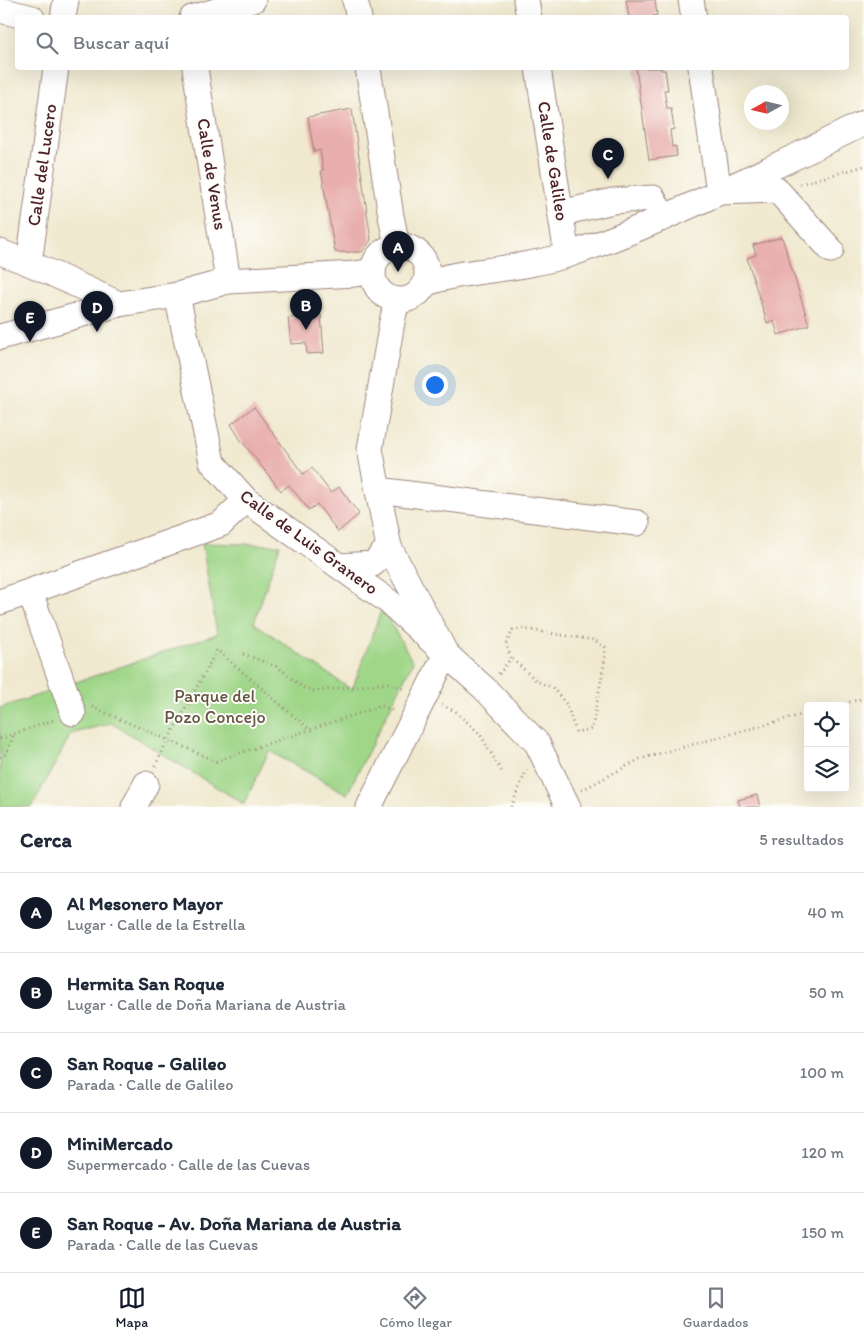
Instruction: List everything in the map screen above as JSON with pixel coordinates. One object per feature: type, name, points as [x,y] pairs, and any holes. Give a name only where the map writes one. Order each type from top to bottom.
[{"type":"street","points":[[64,15],[66,0]]},
{"type":"street","points":[[202,15],[253,0]]},
{"type":"street","points":[[355,0],[358,15]]},
{"type":"street","points":[[526,0],[528,15]]},
{"type":"street","points":[[692,0],[694,15]]},
{"type":"street","points":[[0,10],[20,15]]},
{"type":"street","name":"Calle del Lucero","points":[[29,263],[56,70]]},
{"type":"street","name":"Calle de Venus","points":[[195,70],[228,281]]},
{"type":"street","points":[[368,70],[397,246]]},
{"type":"street","name":"Calle de Galileo","points":[[538,70],[567,255]]},
{"type":"street","points":[[701,70],[720,192]]},
{"type":"street","points":[[425,284],[453,276],[512,267],[567,255],[620,237],[864,124]]},
{"type":"street","points":[[720,192],[777,190],[831,250]]},
{"type":"street","points":[[561,212],[613,201],[653,198],[664,218]]},
{"type":"street","points":[[404,246],[411,248],[422,257],[427,275],[425,284],[414,297],[397,300],[382,294],[374,280],[373,272],[377,257],[383,251],[389,247],[404,246]]},
{"type":"street","points":[[0,252],[29,263],[119,304]]},
{"type":"street","points":[[422,257],[452,266],[512,267]]},
{"type":"street","points":[[0,337],[119,304],[177,295],[228,281],[373,272]]},
{"type":"street","name":"Calle de Luis Granero","points":[[177,295],[212,462],[246,500],[388,601],[485,689],[538,743],[566,803]]},
{"type":"street","points":[[369,807],[446,654],[389,547],[370,449],[397,300]]},
{"type":"street","points":[[378,490],[637,523]]},
{"type":"street","points":[[0,602],[220,524],[246,500]]},
{"type":"street","points":[[339,566],[373,564],[389,547]]},
{"type":"street","points":[[30,592],[73,713]]},
{"type":"street","points":[[134,807],[146,784]]},
{"type":"path","points":[[777,190],[864,166]]},
{"type":"path","points":[[523,629],[594,640],[605,648],[592,729],[576,732],[566,705],[553,688],[537,681],[511,658],[506,644],[513,630],[523,629]]},
{"type":"path","points":[[146,784],[217,650],[310,730]]},
{"type":"path","points":[[243,654],[278,667],[302,687],[314,691],[388,683],[419,707]]},
{"type":"path","points":[[485,689],[511,658]]},
{"type":"path","points":[[849,702],[864,698]]},
{"type":"path","points":[[0,739],[92,707],[216,761],[382,706],[419,707],[456,712],[480,734],[502,772]]},
{"type":"path","points":[[566,803],[640,759],[804,714]]},
{"type":"path","points":[[0,757],[6,754],[14,734]]},
{"type":"path","points":[[510,807],[538,743]]},
{"type":"green space","name":"Parque del Pozo Concejo","points":[[202,543],[280,545],[254,623],[352,690],[382,608],[413,662],[347,794],[269,751],[244,804],[111,723],[71,734],[32,807],[0,807],[0,708],[217,634]]},
{"type":"building","points":[[626,0],[655,0],[657,15],[628,15]]},
{"type":"building","points":[[636,70],[665,70],[668,90],[664,90],[667,108],[671,108],[674,129],[670,130],[672,147],[676,146],[677,156],[649,160]]},
{"type":"building","points":[[352,109],[371,240],[362,252],[335,252],[321,170],[323,170],[320,150],[314,152],[308,117]]},
{"type":"building","points":[[782,237],[809,325],[778,335],[774,321],[767,323],[747,258],[756,255],[753,245]]},
{"type":"building","points":[[321,315],[324,353],[307,354],[306,343],[291,344],[288,318]]},
{"type":"building","points":[[254,407],[303,474],[312,468],[331,493],[339,487],[359,514],[338,532],[317,504],[309,510],[289,485],[281,491],[240,439],[231,424]]},
{"type":"building","points":[[757,795],[760,807],[740,807],[738,800]]},
{"type":"place","name":"San Roque - Galileo","points":[[608,179]]},
{"type":"place","name":"Al Mesonero Mayor","points":[[398,272]]},
{"type":"place","name":"Hermita San Roque","points":[[306,330]]},
{"type":"place","name":"MiniMercado","points":[[97,332]]},
{"type":"place","name":"San Roque - Av. Doña Mariana de Austria","points":[[30,342]]}]
